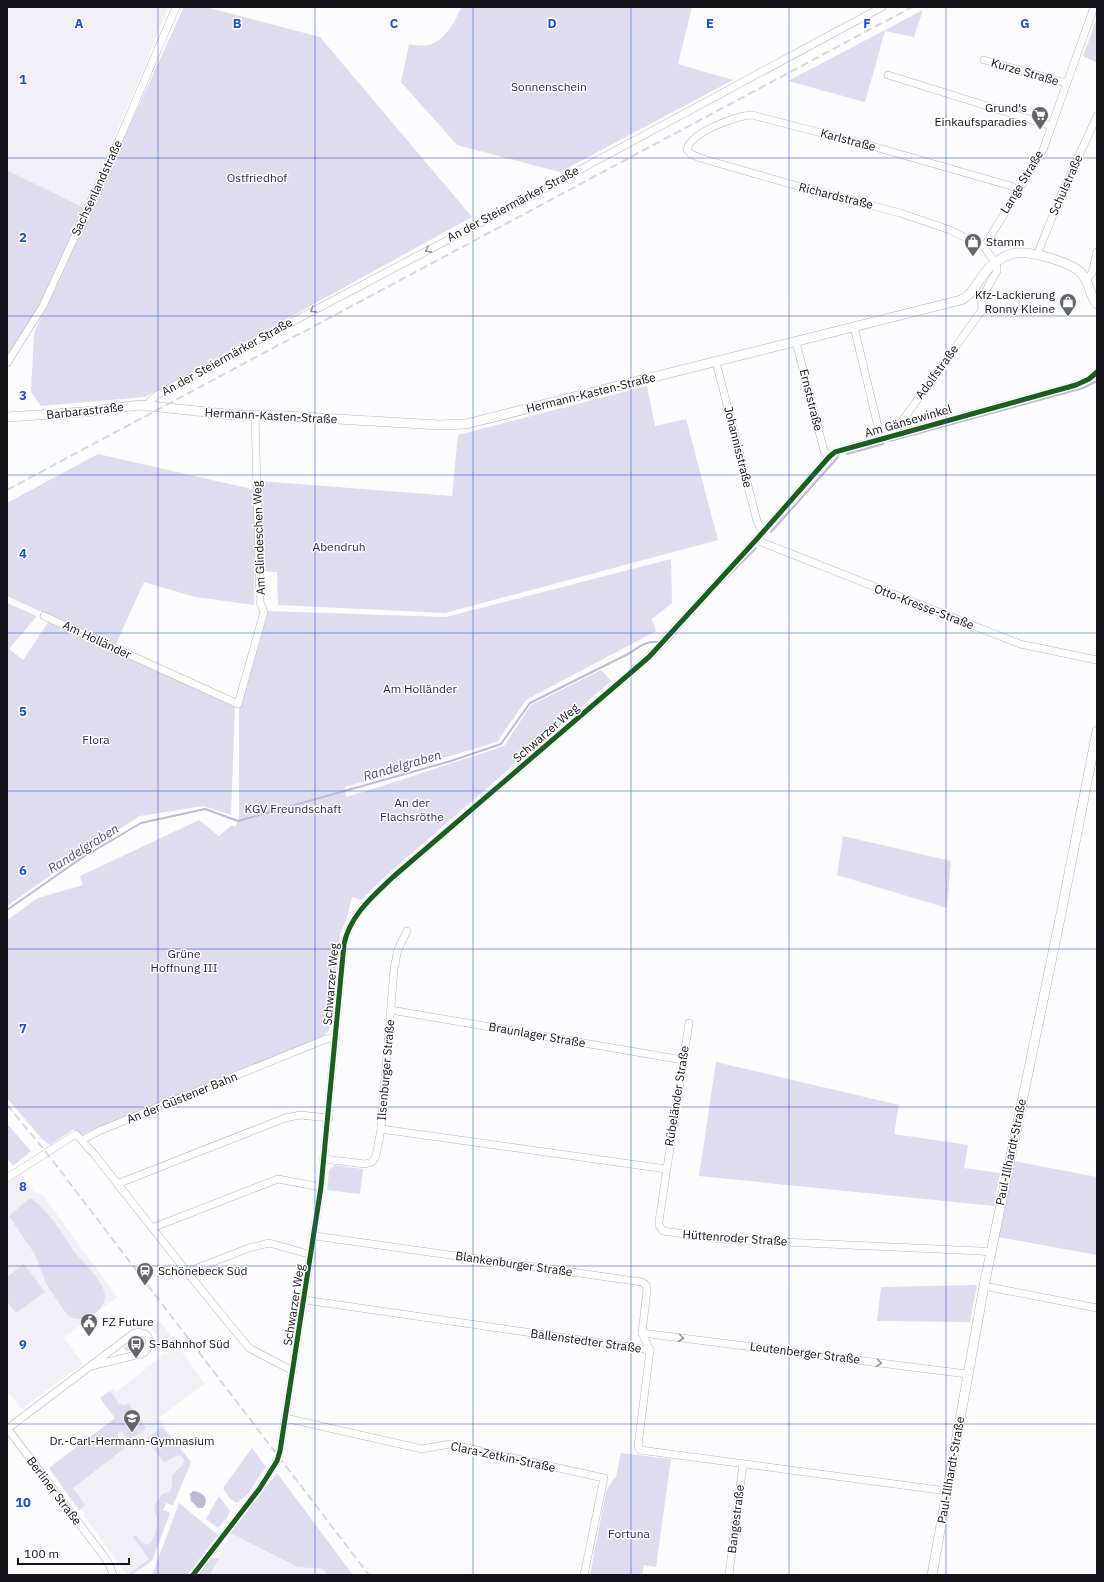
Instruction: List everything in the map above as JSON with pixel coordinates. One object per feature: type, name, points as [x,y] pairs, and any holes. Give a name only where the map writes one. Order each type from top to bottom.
[{"type":"street","name":"Sachsenlandstraße","points":[[7,363],[43,306],[119,140],[176,7]]},
{"type":"street","name":"An der Steiermärker Straße","points":[[148,406],[157,395],[280,328],[488,219],[882,7]]},
{"type":"street","name":"Lange Straße","points":[[984,247],[1043,150],[1094,7]]},
{"type":"street","name":"Kurze Straße","points":[[984,60],[1066,84]]},
{"type":"street","points":[[888,75],[1051,126]]},
{"type":"street","name":"Karlstraße","points":[[687,150],[690,142],[705,132],[733,118],[752,115],[868,145],[1011,186],[1018,190]]},
{"type":"street","name":"Schulstraße","points":[[1037,255],[1061,195],[1097,116]]},
{"type":"street","name":"Richardstraße","points":[[687,150],[691,154],[700,158],[760,176],[900,213],[950,230],[984,247]]},
{"type":"street","points":[[984,247],[995,262],[1008,255],[1016,253],[1037,255],[1079,270],[1086,280],[1091,296],[1097,304]]},
{"type":"street","points":[[1086,280],[1092,273],[1097,252]]},
{"type":"street","name":"Hermann-Kasten-Straße","points":[[162,407],[213,413],[439,425],[458,425],[476,422],[952,303],[968,297],[988,269],[995,262]]},
{"type":"street","name":"Adolfstraße","points":[[881,439],[897,428],[982,310],[981,299],[997,271],[998,267],[995,262]]},
{"type":"street","points":[[972,292],[981,299]]},
{"type":"street","points":[[854,327],[881,439]]},
{"type":"street","name":"Ernststraße","points":[[796,342],[824,451],[829,457]]},
{"type":"street","name":"Johannisstraße","points":[[716,362],[757,521],[764,531]]},
{"type":"street","name":"Am Gänsewinkel","points":[[756,540],[829,457],[843,449],[1076,385],[1089,379],[1097,372]]},
{"type":"street","name":"Barbarastraße","points":[[7,417],[84,412],[132,406],[162,407]]},
{"type":"street","name":"Am Glindeschen Weg","points":[[238,704],[264,612],[260,602],[255,415]]},
{"type":"street","name":"Schwarzer Weg","points":[[193,1575],[260,1488],[280,1451],[315,1236],[324,1159],[344,944],[347,932],[358,912],[393,877],[649,657],[756,540]]},
{"type":"street","name":"Otto-Kresse-Straße","points":[[756,540],[1020,644],[1097,660]]},
{"type":"street","name":"Am Holländer","points":[[44,616],[238,704]]},
{"type":"street","name":"Paul-Illhardt-Straße","points":[[932,1575],[990,1252],[1058,927],[1097,730]]},
{"type":"street","name":"Ilsenburger Straße","points":[[324,1159],[365,1164],[372,1162],[376,1156],[381,1129],[396,962],[398,949],[407,931]]},
{"type":"street","name":"Braunlager Straße","points":[[391,1010],[683,1060]]},
{"type":"street","name":"Rübeländer Straße","points":[[666,1169],[689,1023]]},
{"type":"street","name":"An der Güstener Bahn","points":[[82,1140],[99,1131],[298,1050],[326,1039],[336,1038]]},
{"type":"street","points":[[117,1184],[285,1118],[300,1115],[328,1118]]},
{"type":"street","points":[[381,1129],[666,1169]]},
{"type":"street","points":[[7,1178],[20,1168],[76,1134],[94,1154],[249,1348],[293,1371]]},
{"type":"street","name":"Hüttenroder Straße","points":[[666,1169],[659,1221],[661,1229],[667,1233],[713,1239],[990,1252]]},
{"type":"street","points":[[152,1228],[273,1180],[282,1179],[321,1187]]},
{"type":"street","name":"Blankenburger Straße","points":[[315,1236],[642,1282],[646,1285],[647,1290],[642,1333]]},
{"type":"street","points":[[187,1272],[249,1248],[269,1243],[312,1255]]},
{"type":"street","points":[[984,1286],[1097,1308]]},
{"type":"street","name":"Ballenstedter Straße","points":[[305,1300],[650,1350],[638,1446],[639,1449],[947,1491]]},
{"type":"street","points":[[7,1428],[134,1333],[140,1332],[149,1338],[148,1346],[144,1352],[91,1366]]},
{"type":"street","points":[[642,1333],[650,1350]]},
{"type":"street","name":"Leutenberger Straße","points":[[642,1333],[967,1374]]},
{"type":"street","name":"Clara-Zetkin-Straße","points":[[285,1418],[422,1448],[450,1444],[604,1478],[584,1575]]},
{"type":"street","name":"Berliner Straße","points":[[7,1428],[103,1555],[110,1566],[113,1575]]},
{"type":"street","name":"Bangestraße","points":[[729,1575],[743,1464]]},
{"type":"shaded area","points":[[7,7],[168,7],[145,66],[84,208],[7,170]]},
{"type":"shaded area","points":[[21,1174],[34,1192],[42,1194],[117,1297],[64,1338],[83,1364],[21,1409],[7,1390],[7,1184]]},
{"type":"shaded area","name":"Dr.-Carl-Hermann-Gymnasium","points":[[160,1321],[205,1384],[158,1418],[191,1462],[173,1505],[166,1503],[163,1510],[170,1513],[152,1561],[131,1575],[127,1575],[84,1516],[85,1514],[82,1509],[79,1510],[49,1468],[115,1418],[100,1398],[113,1388],[116,1392],[157,1360],[160,1360],[158,1358],[165,1353],[166,1355],[169,1353],[151,1328]]},
{"type":"shaded area","points":[[193,1491],[202,1494],[206,1499],[203,1508],[198,1508],[191,1501],[190,1494]]},
{"type":"shaded area","points":[[231,1533],[297,1567],[323,1569],[327,1575],[210,1575]]},
{"type":"green space","name":"Ostfriedhof","points":[[184,7],[206,7],[320,37],[472,217],[145,397],[41,406],[31,392],[34,333]]},
{"type":"green space","name":"Sonnenschein","points":[[461,7],[692,7],[678,64],[733,80],[560,172],[457,145],[401,82],[409,44],[420,46],[432,44],[442,38],[450,28]]},
{"type":"green space","points":[[923,10],[914,37],[885,31],[865,102],[788,81]]},
{"type":"green space","points":[[1097,18],[1097,63],[1083,56]]},
{"type":"green space","points":[[7,170],[84,208],[40,304],[7,359]]},
{"type":"green space","name":"Abendruh","points":[[647,386],[655,426],[686,419],[718,540],[445,613],[278,605],[277,572],[262,571],[260,481],[452,496],[458,435]]},
{"type":"green space","points":[[98,454],[256,490],[254,605],[195,597],[144,582],[115,646],[7,596],[7,503]]},
{"type":"green space","points":[[671,559],[672,603],[652,619],[656,631],[526,700],[497,742],[345,787],[346,797],[504,746],[531,705],[601,670],[611,681],[389,873],[361,900],[352,897],[347,918],[340,934],[329,1031],[322,1037],[80,1135],[74,1129],[50,1145],[42,1139],[7,1098],[7,920],[38,898],[83,885],[80,876],[199,820],[219,836],[232,825],[235,827],[239,818],[239,707],[267,611],[446,617]]},
{"type":"green space","name":"Flora","points":[[7,603],[37,616],[9,649],[23,660],[49,621],[235,706],[231,815],[204,806],[140,816],[78,856],[7,906]]},
{"type":"green space","points":[[843,836],[951,861],[947,908],[837,875]]},
{"type":"green space","points":[[716,1062],[899,1105],[894,1134],[968,1145],[964,1168],[1000,1173],[994,1206],[699,1176]]},
{"type":"green space","points":[[7,1124],[31,1151],[13,1166],[7,1158]]},
{"type":"green space","points":[[1014,1161],[1097,1177],[1097,1255],[998,1237]]},
{"type":"green space","points":[[334,1165],[363,1169],[360,1194],[327,1190],[329,1171]]},
{"type":"green space","points":[[30,1198],[52,1218],[75,1253],[93,1273],[104,1291],[105,1299],[103,1304],[99,1310],[89,1317],[80,1319],[68,1316],[48,1287],[34,1253],[9,1216]]},
{"type":"green space","points":[[24,1264],[45,1292],[16,1313],[7,1301],[7,1277]]},
{"type":"green space","points":[[977,1285],[970,1322],[877,1321],[881,1287]]},
{"type":"green space","points":[[138,1338],[143,1340],[144,1346],[140,1349],[126,1351],[124,1349],[125,1347]]},
{"type":"green space","points":[[110,1391],[120,1405],[123,1404],[124,1406],[128,1403],[146,1428],[133,1438],[134,1440],[130,1443],[121,1431],[117,1434],[126,1447],[73,1488],[85,1505],[79,1510],[49,1468],[115,1418],[100,1398]]},
{"type":"green space","points":[[162,1427],[191,1462],[173,1505],[166,1503],[163,1510],[170,1513],[152,1561],[131,1575],[128,1575],[149,1559],[133,1537],[136,1535],[142,1543],[147,1545],[152,1542],[158,1525],[157,1517],[154,1511],[155,1504],[162,1494],[169,1492],[172,1486],[172,1475],[183,1465],[184,1459],[178,1455],[164,1462],[146,1439]]},
{"type":"green space","points":[[252,1448],[266,1467],[247,1495],[237,1503],[230,1499],[223,1488]]},
{"type":"green space","name":"Fortuna","points":[[621,1453],[671,1459],[656,1567],[644,1565],[642,1575],[590,1575],[606,1492],[616,1477]]},
{"type":"green space","points":[[277,1473],[353,1575],[327,1575],[323,1569],[297,1567],[231,1533]]},
{"type":"green space","points":[[219,1496],[230,1511],[227,1518],[218,1528],[206,1519]]},
{"type":"green space","points":[[179,1503],[218,1535],[187,1575],[152,1575]]},
{"type":"green space","points":[[211,1558],[219,1558],[210,1575],[197,1575],[207,1560]]},
{"type":"waterway","name":"Randelgraben","points":[[890,441],[1083,388],[1097,381]]},
{"type":"waterway","name":"Randelgraben","points":[[847,454],[883,444]]},
{"type":"waterway","name":"Randelgraben","points":[[771,532],[838,457]]},
{"type":"waterway","name":"Randelgraben","points":[[721,583],[756,548]]},
{"type":"waterway","name":"Randelgraben","points":[[664,643],[667,643],[695,611]]},
{"type":"waterway","name":"Randelgraben","points":[[7,910],[80,859],[141,823],[205,809],[238,821],[451,761],[501,744],[530,703],[630,653],[644,644],[660,642]]},
{"type":"railway","points":[[7,490],[912,7]]},
{"type":"railway","points":[[7,1105],[46,1152],[369,1575]]},
{"type":"cycle path","points":[[193,1575],[260,1488],[277,1461],[280,1451],[321,1187],[344,944],[351,924],[363,907],[393,877],[649,657],[835,452],[1076,385],[1089,379],[1097,372]]},
{"type":"place","name":"Grund's Einkaufsparadies","points":[[1040,130]]},
{"type":"place","name":"Stamm","points":[[973,257]]},
{"type":"place","name":"Kfz-Lackierung Ronny Kleine","points":[[1068,317]]},
{"type":"place","name":"Schönebeck Süd","points":[[145,1286]]},
{"type":"place","name":"FZ Future","points":[[89,1337]]},
{"type":"place","name":"S-Bahnhof Süd","points":[[136,1359]]},
{"type":"place","name":"Dr.-Carl-Hermann-Gymnasium","points":[[132,1433]]},
{"type":"park label","name":"KGV Freundschaft","points":[[293,809]]},
{"type":"park label","name":"An der Flachsröthe","points":[[412,810]]},
{"type":"park label","name":"Grüne Hoffnung III","points":[[184,961]]}]
